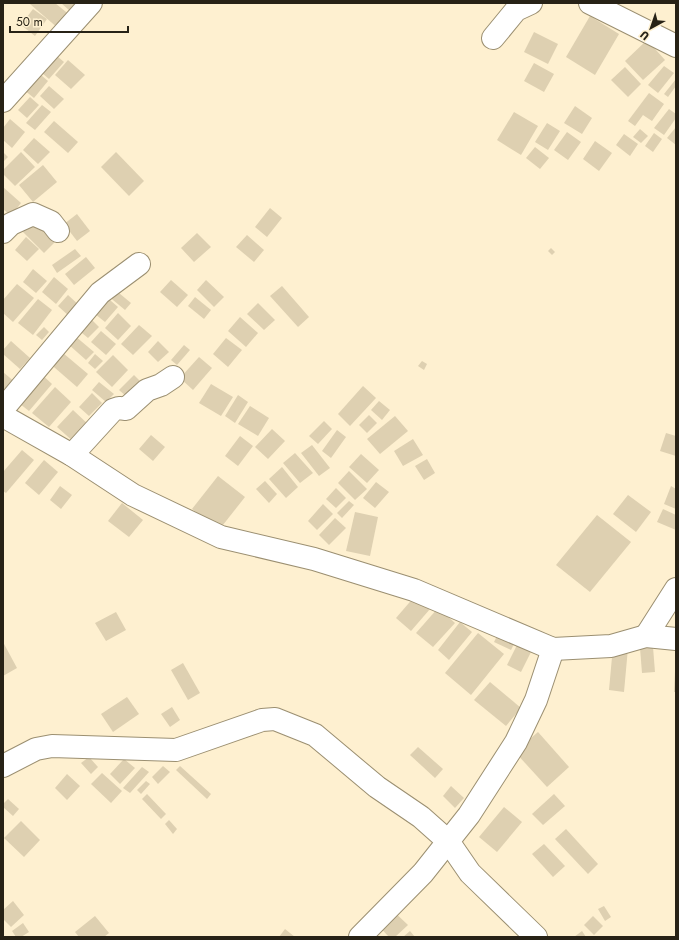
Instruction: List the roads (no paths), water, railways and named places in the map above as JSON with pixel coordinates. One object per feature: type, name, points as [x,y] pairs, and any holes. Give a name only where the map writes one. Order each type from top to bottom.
[{"type":"street","points":[[3,101],[91,3]]},
{"type":"street","points":[[494,38],[516,10],[531,3]]},
{"type":"street","points":[[590,3],[676,46]]},
{"type":"street","points":[[3,232],[10,224],[33,214],[51,222],[58,231]]},
{"type":"street","points":[[3,409],[100,293],[139,264]]},
{"type":"street","points":[[72,455],[113,410],[117,408],[126,409],[147,390],[161,385],[173,377]]},
{"type":"street","points":[[3,416],[72,455],[133,495],[221,537],[314,559],[414,590],[553,649],[611,646],[646,636],[676,639]]},
{"type":"street","points":[[646,636],[676,589]]},
{"type":"street","points":[[360,937],[423,873],[469,815],[516,742],[536,700],[553,649]]},
{"type":"street","points":[[3,766],[36,749],[52,746],[176,750],[262,720],[275,719],[315,735],[377,787],[421,817],[448,841],[470,873],[536,937]]}]
